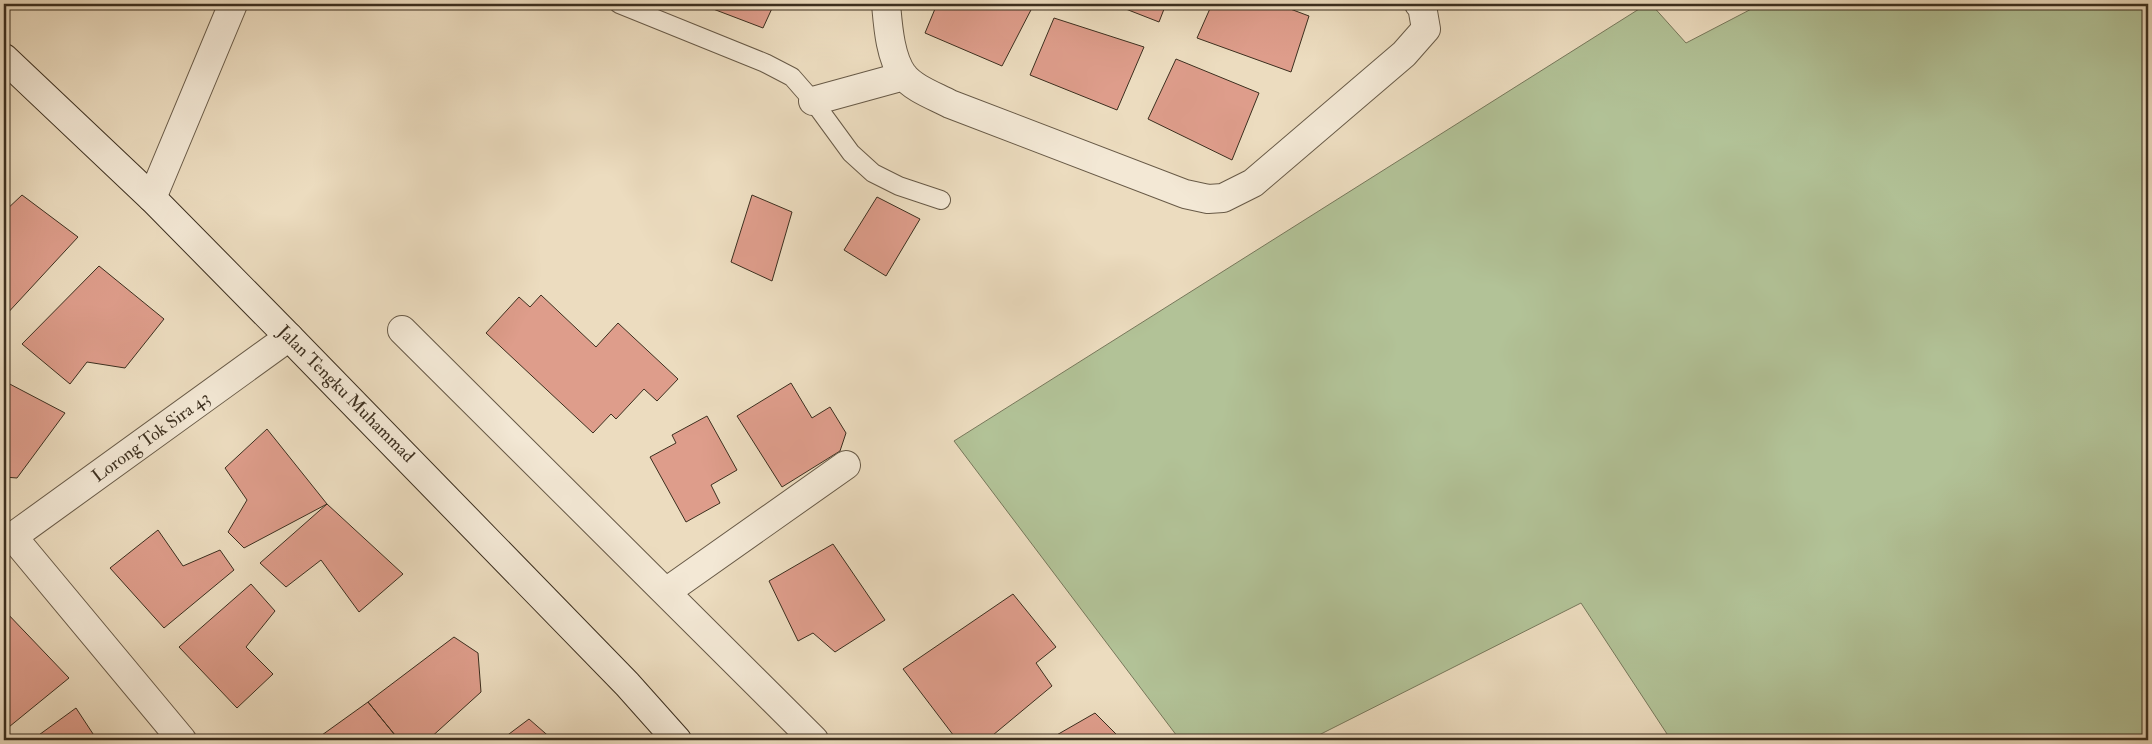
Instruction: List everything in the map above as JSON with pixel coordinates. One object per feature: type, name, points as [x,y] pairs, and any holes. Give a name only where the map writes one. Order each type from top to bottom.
[{"type":"street","points":[[152,198],[233,4]]},
{"type":"street","points":[[886,4],[890,36],[895,56],[904,76],[922,90],[950,104],[1185,194],[1208,199],[1223,198],[1252,183],[1404,54],[1426,29],[1422,6],[1419,4]]},
{"type":"street","name":"Jalan Tengku Muhammad","points":[[4,58],[152,198],[289,336],[613,670],[677,740]]},
{"type":"street","points":[[814,101],[904,76]]},
{"type":"street","points":[[402,330],[814,740]]},
{"type":"street","name":"Lorong Tok Sira 43","points":[[8,540],[289,336]]},
{"type":"street","points":[[666,592],[846,466]]},
{"type":"street","points":[[8,540],[182,740]]},
{"type":"lane","points":[[619,4],[765,62],[792,77],[814,101],[851,154],[873,173],[899,186],[941,200]]},
{"type":"green space","points":[[1647,4],[1651,4],[1686,43],[1761,4],[2148,4],[2148,740],[1671,740],[1581,603],[1309,740],[1180,740],[954,441]]},
{"type":"building","points":[[700,4],[774,4],[763,28]]},
{"type":"building","points":[[937,4],[1029,4],[1033,6],[1002,66],[925,33]]},
{"type":"building","points":[[1113,4],[1166,4],[1159,22]]},
{"type":"building","points":[[1212,4],[1277,4],[1309,16],[1291,72],[1197,38]]},
{"type":"building","points":[[1054,18],[1144,47],[1117,110],[1030,75]]},
{"type":"building","points":[[1176,59],[1259,93],[1232,160],[1148,119]]},
{"type":"building","points":[[22,195],[78,237],[4,317],[4,212]]},
{"type":"building","points":[[752,195],[792,212],[772,281],[731,262]]},
{"type":"building","points":[[877,197],[920,219],[886,276],[844,250]]},
{"type":"building","points":[[99,266],[164,319],[125,368],[87,362],[70,384],[22,344]]},
{"type":"building","points":[[541,295],[596,347],[618,323],[678,379],[657,401],[644,389],[616,419],[611,414],[593,433],[486,333],[519,297],[530,307]]},
{"type":"building","points":[[4,381],[65,413],[17,478],[4,477]]},
{"type":"building","points":[[791,383],[812,418],[830,407],[846,433],[840,451],[782,487],[737,416]]},
{"type":"building","points":[[707,416],[737,470],[711,485],[720,503],[686,522],[650,457],[676,443],[672,435]]},
{"type":"building","points":[[267,429],[327,504],[244,548],[228,532],[247,500],[225,468]]},
{"type":"building","points":[[327,504],[403,574],[359,612],[321,560],[286,587],[260,563]]},
{"type":"building","points":[[158,530],[183,566],[220,550],[234,570],[164,628],[110,568]]},
{"type":"building","points":[[833,544],[885,620],[835,652],[813,633],[798,641],[769,581]]},
{"type":"building","points":[[251,584],[275,611],[246,647],[273,674],[237,708],[179,647]]},
{"type":"building","points":[[1013,594],[1056,647],[1036,663],[1052,686],[987,740],[957,740],[903,669]]},
{"type":"building","points":[[4,610],[69,678],[4,731]]},
{"type":"building","points":[[454,637],[478,653],[481,692],[428,740],[399,740],[368,702]]},
{"type":"building","points":[[368,702],[399,740],[315,740]]},
{"type":"building","points":[[76,708],[97,740],[32,740]]},
{"type":"building","points":[[1095,713],[1122,740],[1048,740]]},
{"type":"building","points":[[529,719],[553,740],[501,740]]}]
